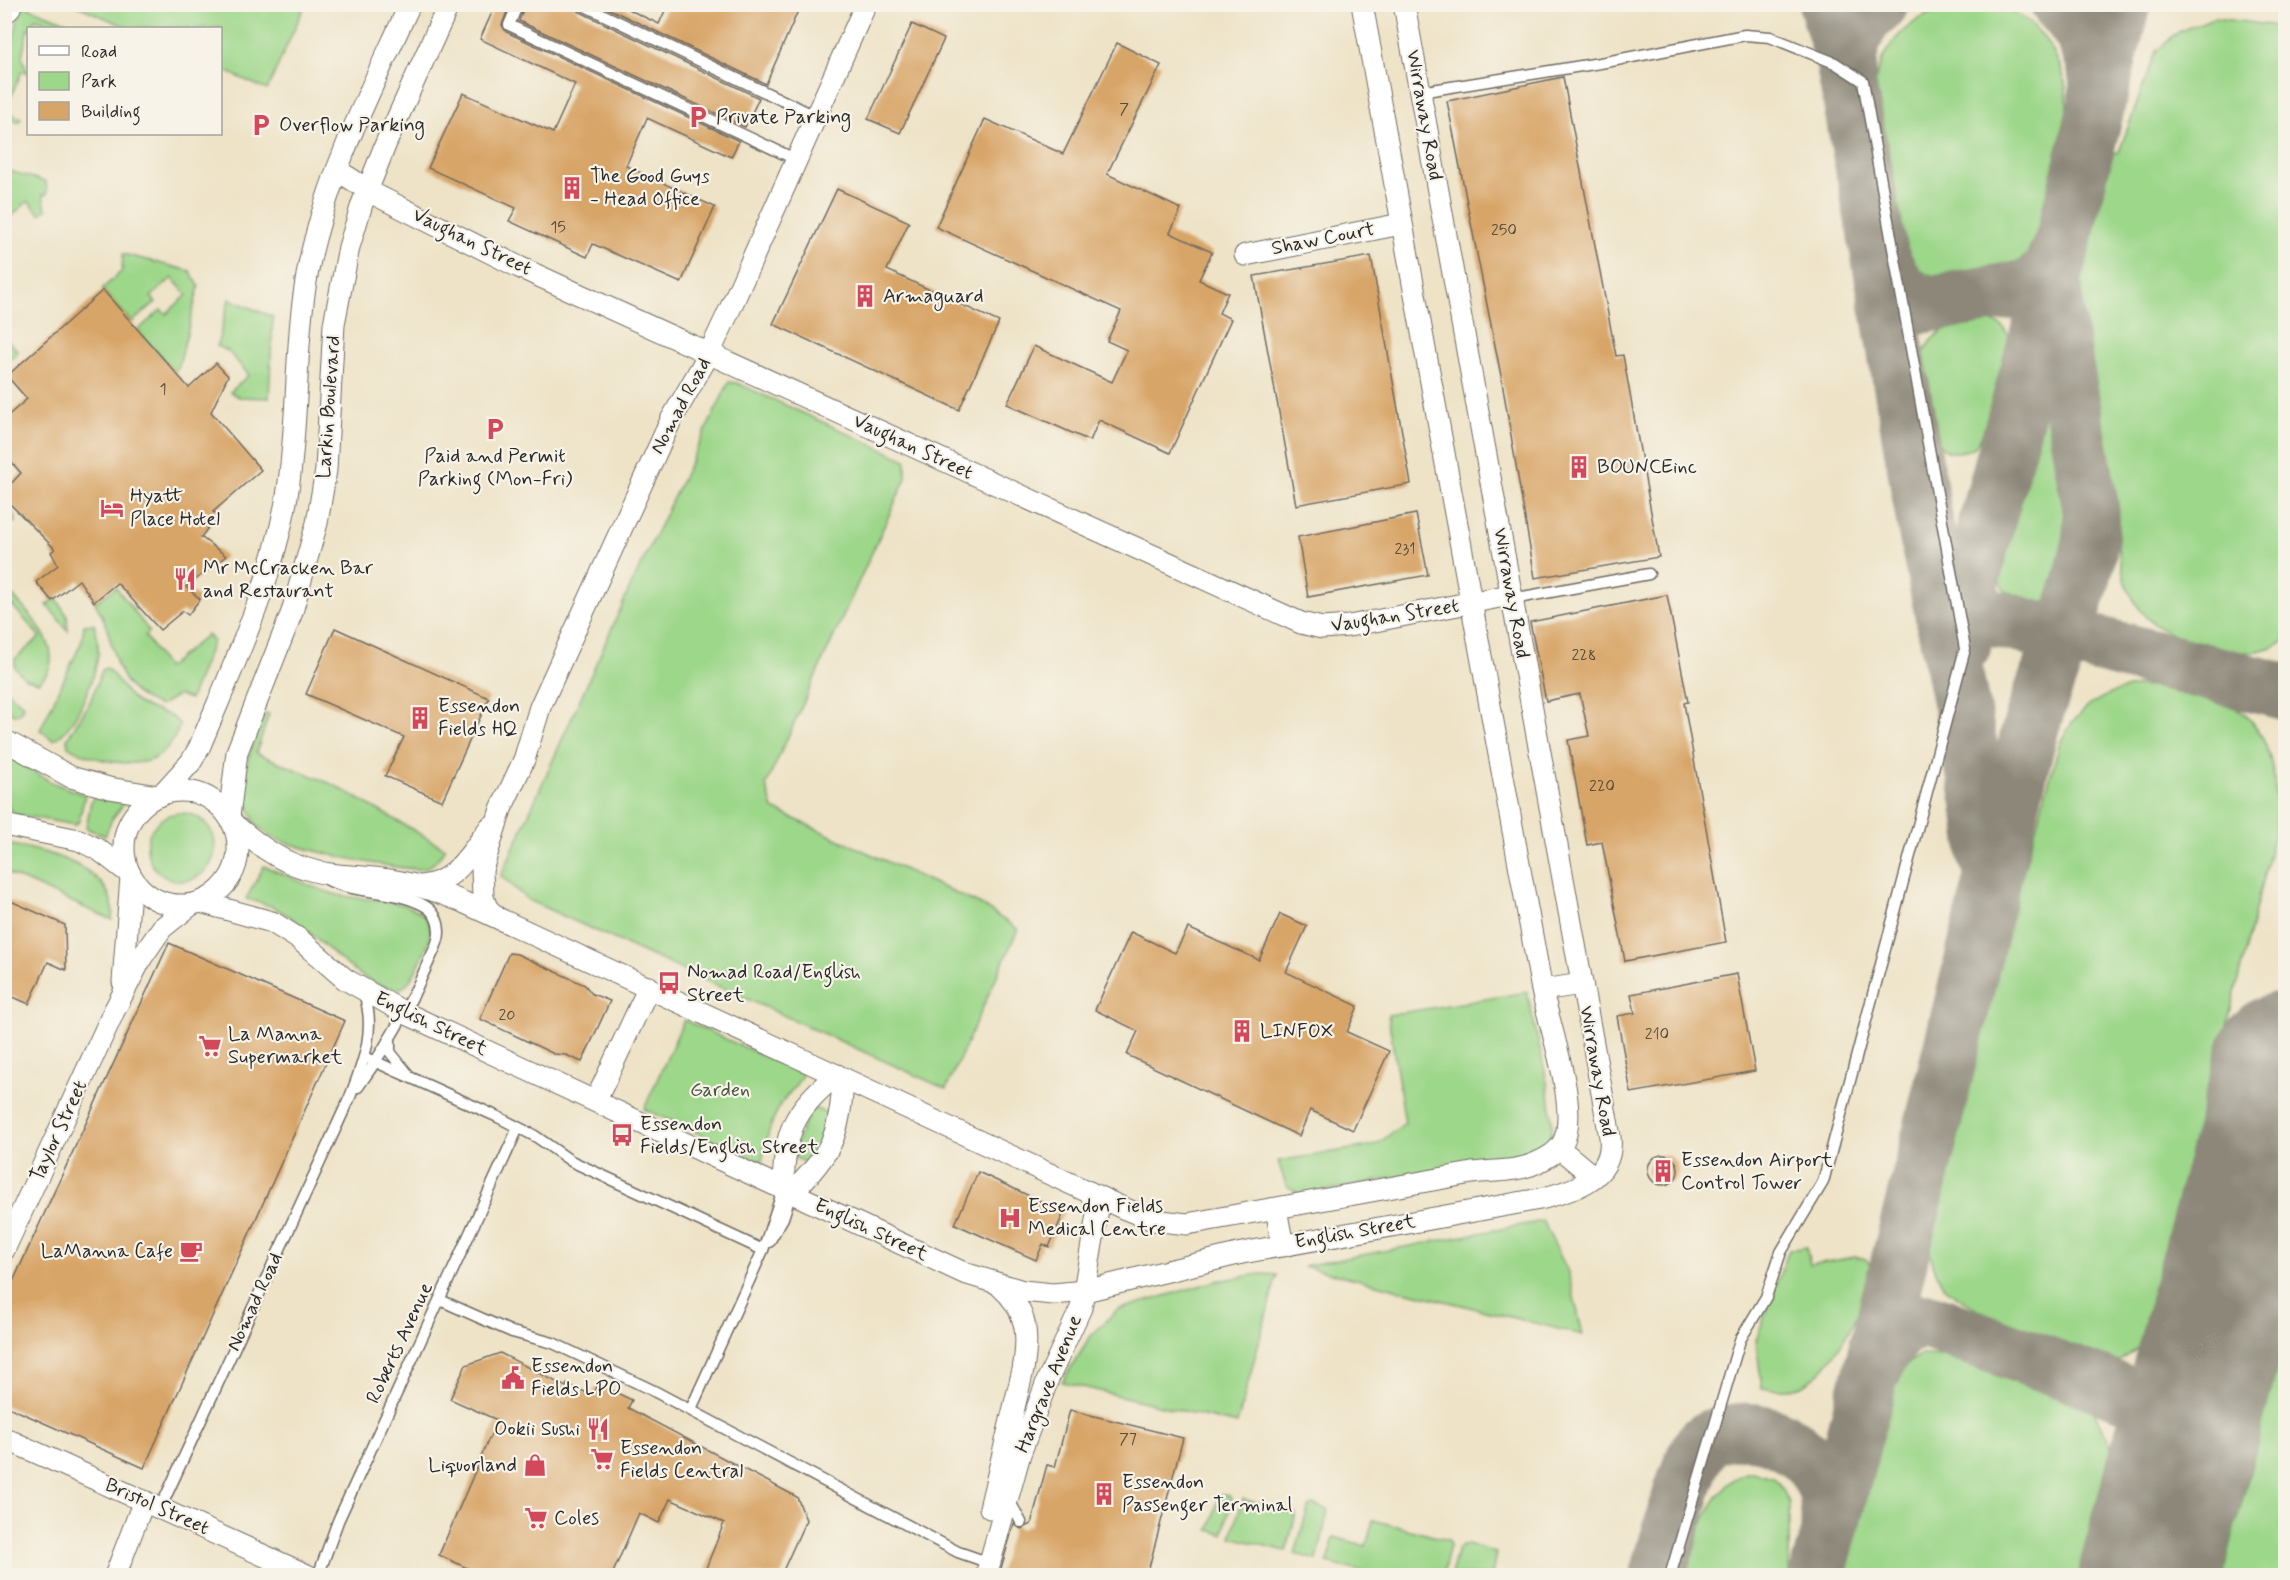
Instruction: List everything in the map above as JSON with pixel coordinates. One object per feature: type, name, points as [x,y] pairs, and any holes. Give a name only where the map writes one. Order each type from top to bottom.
[{"type":"street","name":"Larkin Boulevard","points":[[159,795],[191,762],[200,748],[273,557],[291,469],[296,354],[304,284],[314,240],[337,170],[411,4]]},
{"type":"street","name":"Larkin Boulevard","points":[[231,820],[237,753],[292,612],[317,523],[326,470],[336,311],[349,247],[367,190],[449,4]]},
{"type":"street","name":"Nomad Road","points":[[495,916],[485,904],[481,882],[484,864],[501,809],[524,760],[540,707],[674,414],[709,354],[866,4]]},
{"type":"street","name":"Wirraway Road","points":[[1362,4],[1542,990],[1567,1101],[1566,1132],[1559,1148]]},
{"type":"street","name":"Wirraway Road","points":[[1404,4],[1611,1142],[1608,1160],[1594,1177]]},
{"type":"street","name":"Vaughan Street","points":[[337,170],[367,190],[519,267],[1300,623],[1339,627],[1510,595]]},
{"type":"street","name":"Shaw Court","points":[[1245,255],[1401,224]]},
{"type":"street","points":[[6,743],[71,777],[102,786],[159,795],[180,791],[199,794],[216,803],[231,820],[238,850],[232,875],[215,894],[195,903],[174,905],[157,900],[142,890],[130,875],[99,850],[79,840],[6,823]]},
{"type":"street","points":[[130,875],[124,851],[127,829],[139,809],[159,795]]},
{"type":"street","name":"Nomad Road","points":[[419,886],[439,883],[453,874],[501,809]]},
{"type":"street","name":"English Street","points":[[231,820],[265,849],[304,868],[419,886],[495,916],[1138,1215],[1171,1224],[1215,1220],[1472,1173],[1516,1169],[1535,1163],[1559,1148]]},
{"type":"street","name":"Taylor Street","points":[[114,1011],[126,966],[130,875]]},
{"type":"street","name":"English Street","points":[[195,903],[272,922],[299,939],[362,990],[405,1013],[596,1100],[787,1192],[964,1273],[1000,1286],[1053,1294],[1084,1291],[1195,1263],[1540,1198],[1575,1189],[1594,1177]]},
{"type":"street","name":"Taylor Street","points":[[4,1250],[114,1011],[151,942],[168,922],[195,903]]},
{"type":"street","points":[[1542,990],[1582,984]]},
{"type":"street","points":[[596,1100],[649,987]]},
{"type":"street","points":[[787,1192],[818,1167],[834,1141],[841,1118],[840,1077]]},
{"type":"street","points":[[787,1192],[784,1156],[793,1121],[808,1100],[840,1077]]},
{"type":"street","points":[[1559,1148],[1594,1177]]},
{"type":"street","name":"Hargrave Avenue","points":[[981,1568],[1000,1498],[1033,1416],[1075,1323],[1084,1291],[1098,1209],[1096,1201],[1089,1192]]},
{"type":"street","points":[[1276,1209],[1283,1246]]},
{"type":"street","points":[[1000,1286],[1022,1311],[1026,1350],[1000,1498]]},
{"type":"street","name":"Bristol Street","points":[[4,1438],[309,1575]]},
{"type":"street","name":"Nomad Road","points":[[114,1575],[152,1505]]},
{"type":"lane","points":[[518,4],[509,25],[797,160]]},
{"type":"lane","points":[[581,4],[817,117]]},
{"type":"lane","points":[[1420,92],[1606,62],[1745,35],[1770,37],[1835,63],[1863,81],[1965,649],[1823,1182],[1781,1252],[1766,1297],[1740,1340],[1670,1575]]},
{"type":"lane","points":[[1510,595],[1523,597],[1649,574]]},
{"type":"lane","name":"Nomad Road","points":[[304,868],[353,890],[413,901],[426,906],[435,916],[439,928],[438,942],[405,1013],[376,1062],[350,1097]]},
{"type":"lane","name":"Nomad Road","points":[[152,1505],[350,1097],[365,1057],[370,1017],[362,990]]},
{"type":"lane","points":[[390,1040],[393,1057],[417,1080]]},
{"type":"lane","points":[[365,1057],[535,1136],[572,1161],[763,1250]]},
{"type":"lane","name":"Roberts Avenue","points":[[318,1575],[338,1521],[518,1128]]},
{"type":"lane","points":[[691,1409],[763,1250],[783,1218],[787,1192]]},
{"type":"lane","points":[[440,1300],[512,1332],[553,1343],[691,1409],[958,1552],[981,1568]]},
{"type":"lane","points":[[1000,1498],[1021,1522]]},
{"type":"green space","points":[[305,4],[267,90],[222,69],[222,27],[127,27],[75,5]]},
{"type":"green space","points":[[22,5],[71,24],[70,27],[46,27],[43,21],[35,19],[31,27],[27,27],[22,56],[27,73],[22,71],[5,111],[5,68]]},
{"type":"green space","points":[[1955,5],[1986,6],[2011,11],[2033,25],[2043,36],[2061,68],[2067,95],[2066,117],[2061,150],[2041,232],[2031,252],[2013,265],[1940,277],[1916,268],[1900,248],[1874,112],[1873,95],[1881,62],[1899,36],[1910,25],[1924,17]]},
{"type":"green space","points":[[2214,18],[2285,27],[2285,641],[2260,651],[2250,652],[2211,648],[2167,632],[2147,618],[2130,593],[2121,565],[2075,283],[2111,153],[2119,152],[2156,51],[2180,31]]},
{"type":"green space","points":[[5,111],[21,118],[19,122],[5,118]]},
{"type":"green space","points":[[5,162],[8,163],[7,170],[46,182],[47,194],[43,195],[46,210],[40,214],[28,201],[5,222]]},
{"type":"green space","points":[[123,254],[190,271],[199,286],[178,369],[174,371],[138,330],[161,310],[166,314],[187,295],[172,278],[151,297],[156,302],[132,322],[102,289],[122,271]]},
{"type":"green space","points":[[229,299],[273,317],[269,398],[239,397],[230,392],[249,375],[228,351],[217,346]]},
{"type":"green space","points":[[1986,320],[2001,325],[2009,336],[1989,423],[1975,447],[1960,452],[1948,451],[1939,445],[1932,430],[1923,376],[1924,354],[1935,336],[1944,330],[1965,322]]},
{"type":"green space","points":[[4,337],[18,351],[13,358],[5,358]]},
{"type":"green space","points":[[729,382],[737,383],[906,460],[906,478],[766,785],[773,809],[981,905],[1018,929],[946,1089],[528,900],[501,876],[628,592]]},
{"type":"green space","points":[[2046,400],[2067,520],[2048,605],[2005,591],[1999,579],[1998,570]]},
{"type":"green space","points":[[4,500],[16,522],[8,524],[5,522]]},
{"type":"green space","points":[[4,587],[33,619],[49,645],[51,658],[48,670],[39,682],[26,679],[15,668],[15,659],[40,637],[5,597]]},
{"type":"green space","points":[[116,587],[149,631],[145,636],[167,668],[207,635],[213,641],[190,699],[178,695],[160,706],[142,698],[130,687],[122,675],[103,618],[95,603]]},
{"type":"green space","points":[[56,598],[67,615],[68,631],[47,605]]},
{"type":"green space","points":[[94,624],[98,653],[94,674],[76,715],[61,735],[53,740],[40,730],[82,641],[84,625]]},
{"type":"green space","points":[[106,668],[138,703],[172,717],[180,725],[168,747],[153,759],[121,763],[93,757],[68,746],[67,739],[90,702],[102,670]]},
{"type":"green space","points":[[2139,686],[2177,691],[2226,703],[2242,712],[2254,724],[2263,739],[2273,773],[2276,825],[2151,1336],[2127,1356],[2109,1362],[2076,1354],[2027,1334],[1961,1299],[1949,1291],[1941,1281],[1927,1245],[1983,1013],[2060,743],[2074,721],[2092,704],[2113,693]]},
{"type":"green space","points":[[5,689],[23,705],[21,711],[16,715],[5,709]]},
{"type":"green space","points":[[264,714],[269,714],[256,753],[334,785],[445,848],[437,860],[426,868],[397,867],[299,846],[281,841],[263,831],[255,822],[248,807],[245,780],[250,753]]},
{"type":"green space","points":[[10,757],[51,782],[85,795],[79,821],[75,825],[13,814],[5,802],[5,762]]},
{"type":"green space","points":[[95,797],[125,802],[112,819],[105,836],[86,828],[91,801]]},
{"type":"green space","points":[[188,813],[200,819],[209,828],[215,840],[213,860],[205,871],[188,881],[174,881],[157,871],[149,860],[147,840],[157,823],[168,815]]},
{"type":"green space","points":[[5,844],[59,857],[92,875],[104,887],[111,902],[112,920],[5,872]]},
{"type":"green space","points":[[264,866],[338,895],[402,904],[416,910],[426,919],[430,931],[426,949],[410,980],[402,988],[387,987],[373,982],[344,962],[287,914],[246,899]]},
{"type":"green space","points":[[1527,992],[1551,1111],[1552,1128],[1549,1142],[1545,1146],[1532,1153],[1301,1195],[1286,1185],[1278,1161],[1376,1145],[1405,1123],[1388,1015]]},
{"type":"green space","name":"Garden","points":[[684,1020],[796,1071],[803,1071],[800,1080],[774,1117],[762,1162],[644,1109]]},
{"type":"green space","points":[[811,1107],[834,1116],[810,1165],[791,1156]]},
{"type":"green space","points":[[1543,1221],[1568,1272],[1583,1335],[1303,1266]]},
{"type":"green space","points":[[1806,1247],[1810,1265],[1854,1257],[1866,1259],[1871,1267],[1864,1297],[1848,1333],[1826,1365],[1814,1377],[1794,1388],[1762,1388],[1756,1340],[1789,1250]]},
{"type":"green space","points":[[1260,1274],[1277,1275],[1237,1424],[1062,1382],[1091,1336],[1117,1310],[1216,1281]]},
{"type":"green space","points":[[2285,1337],[2285,1575],[2223,1575]]},
{"type":"green space","points":[[1921,1355],[1945,1356],[2067,1396],[2085,1404],[2096,1413],[2117,1460],[2084,1575],[1830,1575],[1875,1401],[1896,1370]]},
{"type":"green space","points":[[1751,1472],[1773,1477],[1783,1489],[1789,1503],[1789,1575],[1684,1575],[1699,1530],[1716,1499],[1726,1486],[1738,1477]]},
{"type":"green space","points":[[1222,1494],[1229,1495],[1232,1499],[1223,1534],[1209,1530],[1219,1497]]},
{"type":"green space","points":[[1243,1499],[1296,1514],[1286,1551],[1231,1537]]},
{"type":"green space","points":[[1313,1504],[1328,1510],[1317,1560],[1295,1554],[1308,1508]]},
{"type":"green space","points":[[1373,1520],[1448,1540],[1450,1545],[1443,1575],[1375,1575],[1327,1563],[1334,1537],[1366,1546]]},
{"type":"green space","points":[[1468,1544],[1496,1553],[1492,1575],[1451,1575],[1458,1548]]},
{"type":"building","name":"The Good Guys - Head Office","points":[[496,4],[510,4],[502,25],[506,32],[739,141],[731,157],[647,118],[626,166],[715,207],[681,283],[593,244],[587,257],[509,221],[516,208],[428,168],[463,93],[553,133],[575,84],[480,39]]},
{"type":"building","points":[[525,4],[574,4],[578,11],[759,98],[745,127],[519,21]]},
{"type":"building","points":[[599,4],[617,4],[659,24],[668,4],[801,4],[766,84]]},
{"type":"building","points":[[912,24],[944,39],[900,133],[868,119]]},
{"type":"building","points":[[1117,43],[1161,65],[1107,174],[1181,209],[1170,233],[1212,252],[1199,280],[1228,293],[1219,313],[1231,319],[1170,453],[1099,420],[1090,441],[1007,404],[1034,346],[1112,382],[1127,350],[1107,341],[1121,311],[936,227],[985,119],[1063,154]]},
{"type":"building","points":[[1563,77],[1616,356],[1623,355],[1659,557],[1535,578],[1501,376],[1447,101]]},
{"type":"building","name":"Armaguard","points":[[837,189],[909,222],[887,270],[999,322],[959,410],[773,324]]},
{"type":"building","points":[[1371,256],[1411,484],[1296,505],[1254,276]]},
{"type":"building","name":"Hyatt Place Hotel","points":[[103,290],[189,388],[216,363],[228,376],[211,412],[261,470],[213,512],[218,515],[201,537],[226,556],[186,587],[200,599],[188,615],[183,611],[160,630],[117,583],[94,602],[79,580],[52,601],[36,582],[58,565],[51,552],[55,549],[4,498],[4,491],[21,473],[4,454],[4,419],[27,399],[7,376]]},
{"type":"building","points":[[1416,514],[1428,575],[1308,597],[1298,537]]},
{"type":"building","points":[[1667,595],[1688,702],[1684,703],[1726,942],[1625,961],[1602,842],[1587,845],[1568,740],[1589,736],[1580,694],[1546,701],[1530,622]]},
{"type":"building","name":"Essendon Fields HQ","points":[[335,628],[489,698],[442,801],[385,776],[404,737],[306,694]]},
{"type":"building","points":[[4,898],[65,925],[66,970],[48,962],[29,1004],[4,993]]},
{"type":"building","name":"LINFOX","points":[[1280,914],[1307,926],[1286,972],[1358,1006],[1347,1032],[1389,1051],[1353,1130],[1310,1110],[1299,1136],[1127,1055],[1138,1031],[1095,1010],[1131,932],[1175,953],[1188,928],[1259,960]]},
{"type":"building","points":[[169,943],[345,1021],[144,1468],[4,1405],[4,1301]]},
{"type":"building","points":[[509,953],[517,954],[585,985],[592,994],[610,1001],[582,1062],[566,1055],[554,1054],[480,1019]]},
{"type":"building","points":[[1737,974],[1755,1071],[1631,1093],[1617,1016],[1635,1013],[1631,994]]},
{"type":"building","name":"Essendon Airport Control Tower","points":[[1663,1155],[1674,1159],[1678,1170],[1674,1181],[1663,1185],[1652,1181],[1648,1170],[1652,1159]]},
{"type":"building","name":"Essendon Fields Medical Centre","points":[[978,1172],[1064,1212],[1049,1247],[1043,1244],[1036,1260],[955,1224]]},
{"type":"building","name":"Essendon Fields Central","points":[[500,1353],[566,1387],[567,1384],[592,1395],[598,1384],[632,1400],[628,1408],[797,1497],[806,1520],[781,1575],[723,1575],[706,1568],[724,1523],[670,1499],[659,1523],[639,1513],[612,1575],[482,1575],[439,1555],[497,1420],[450,1399],[466,1365]]},
{"type":"building","name":"Essendon Passenger Terminal","points":[[1070,1410],[1183,1438],[1147,1575],[999,1575],[1014,1524],[1021,1529],[1031,1524],[1047,1465],[1055,1467]]},
{"type":"taxiway","points":[[1827,4],[1843,58],[1879,251],[1886,267],[1902,290],[1923,305],[2034,287],[2051,269],[2060,247]]},
{"type":"taxiway","points":[[1847,80],[1851,48],[1858,28],[1871,11],[1880,4]]},
{"type":"taxiway","points":[[2059,4],[2076,24],[2089,47],[2096,72],[2097,98]]},
{"type":"taxiway","points":[[1817,1576],[1899,1262],[2028,738],[2068,624],[2086,564],[2091,536],[2091,510],[2056,314],[2054,277],[2122,4]]},
{"type":"taxiway","points":[[1876,236],[1926,529],[1980,800],[1987,858]]},
{"type":"taxiway","points":[[1963,645],[1963,619],[1976,562],[2048,299]]},
{"type":"taxiway","points":[[1942,574],[1965,602],[1997,619],[2286,692]]},
{"type":"taxiway","points":[[1873,1371],[1888,1344],[1902,1329],[1910,1324],[1930,1322],[2154,1405],[2166,1416],[2175,1430],[2181,1454]]},
{"type":"taxiway","points":[[2146,1401],[2178,1396],[2191,1388],[2202,1376]]},
{"type":"taxiway","points":[[1658,1576],[1671,1527],[1696,1454],[1705,1442],[1722,1434],[1749,1431],[1763,1433],[1788,1444],[1799,1452],[1818,1473],[1824,1485],[1828,1502],[1829,1531]]},
{"type":"runway","points":[[2149,1576],[2286,1062]]},
{"type":"place","name":"Private Parking","points":[[698,117]]},
{"type":"place","name":"Overflow Parking","points":[[261,125]]},
{"type":"place","name":"The Good Guys - Head Office","points":[[572,188]]},
{"type":"place","name":"Armaguard","points":[[865,296]]},
{"type":"place","name":"Paid and Permit Parking (Mon-Fri)","points":[[495,429]]},
{"type":"place","name":"BOUNCEinc","points":[[1579,467]]},
{"type":"place","name":"Hyatt Place Hotel","points":[[112,508]]},
{"type":"place","name":"Mr McCracken Bar and Restaurant","points":[[185,579]]},
{"type":"place","name":"Essendon Fields HQ","points":[[420,718]]},
{"type":"place","name":"Nomad Road/English Street","points":[[669,983]]},
{"type":"place","name":"LINFOX","points":[[1242,1031]]},
{"type":"place","name":"La Manna Supermarket","points":[[210,1046]]},
{"type":"place","name":"Essendon Fields/English Street","points":[[622,1135]]},
{"type":"place","name":"Essendon Airport Control Tower","points":[[1663,1171]]},
{"type":"place","name":"Essendon Fields Medical Centre","points":[[1010,1218]]},
{"type":"place","name":"LaManna Cafe","points":[[191,1251]]},
{"type":"place","name":"Essendon Fields LPO","points":[[513,1378]]},
{"type":"place","name":"Ookii Sushi","points":[[598,1429]]},
{"type":"place","name":"Essendon Fields Central","points":[[602,1459]]},
{"type":"place","name":"Liquorland","points":[[535,1465]]},
{"type":"place","name":"Essendon Passenger Terminal","points":[[1104,1494]]},
{"type":"place","name":"Coles","points":[[536,1518]]}]
